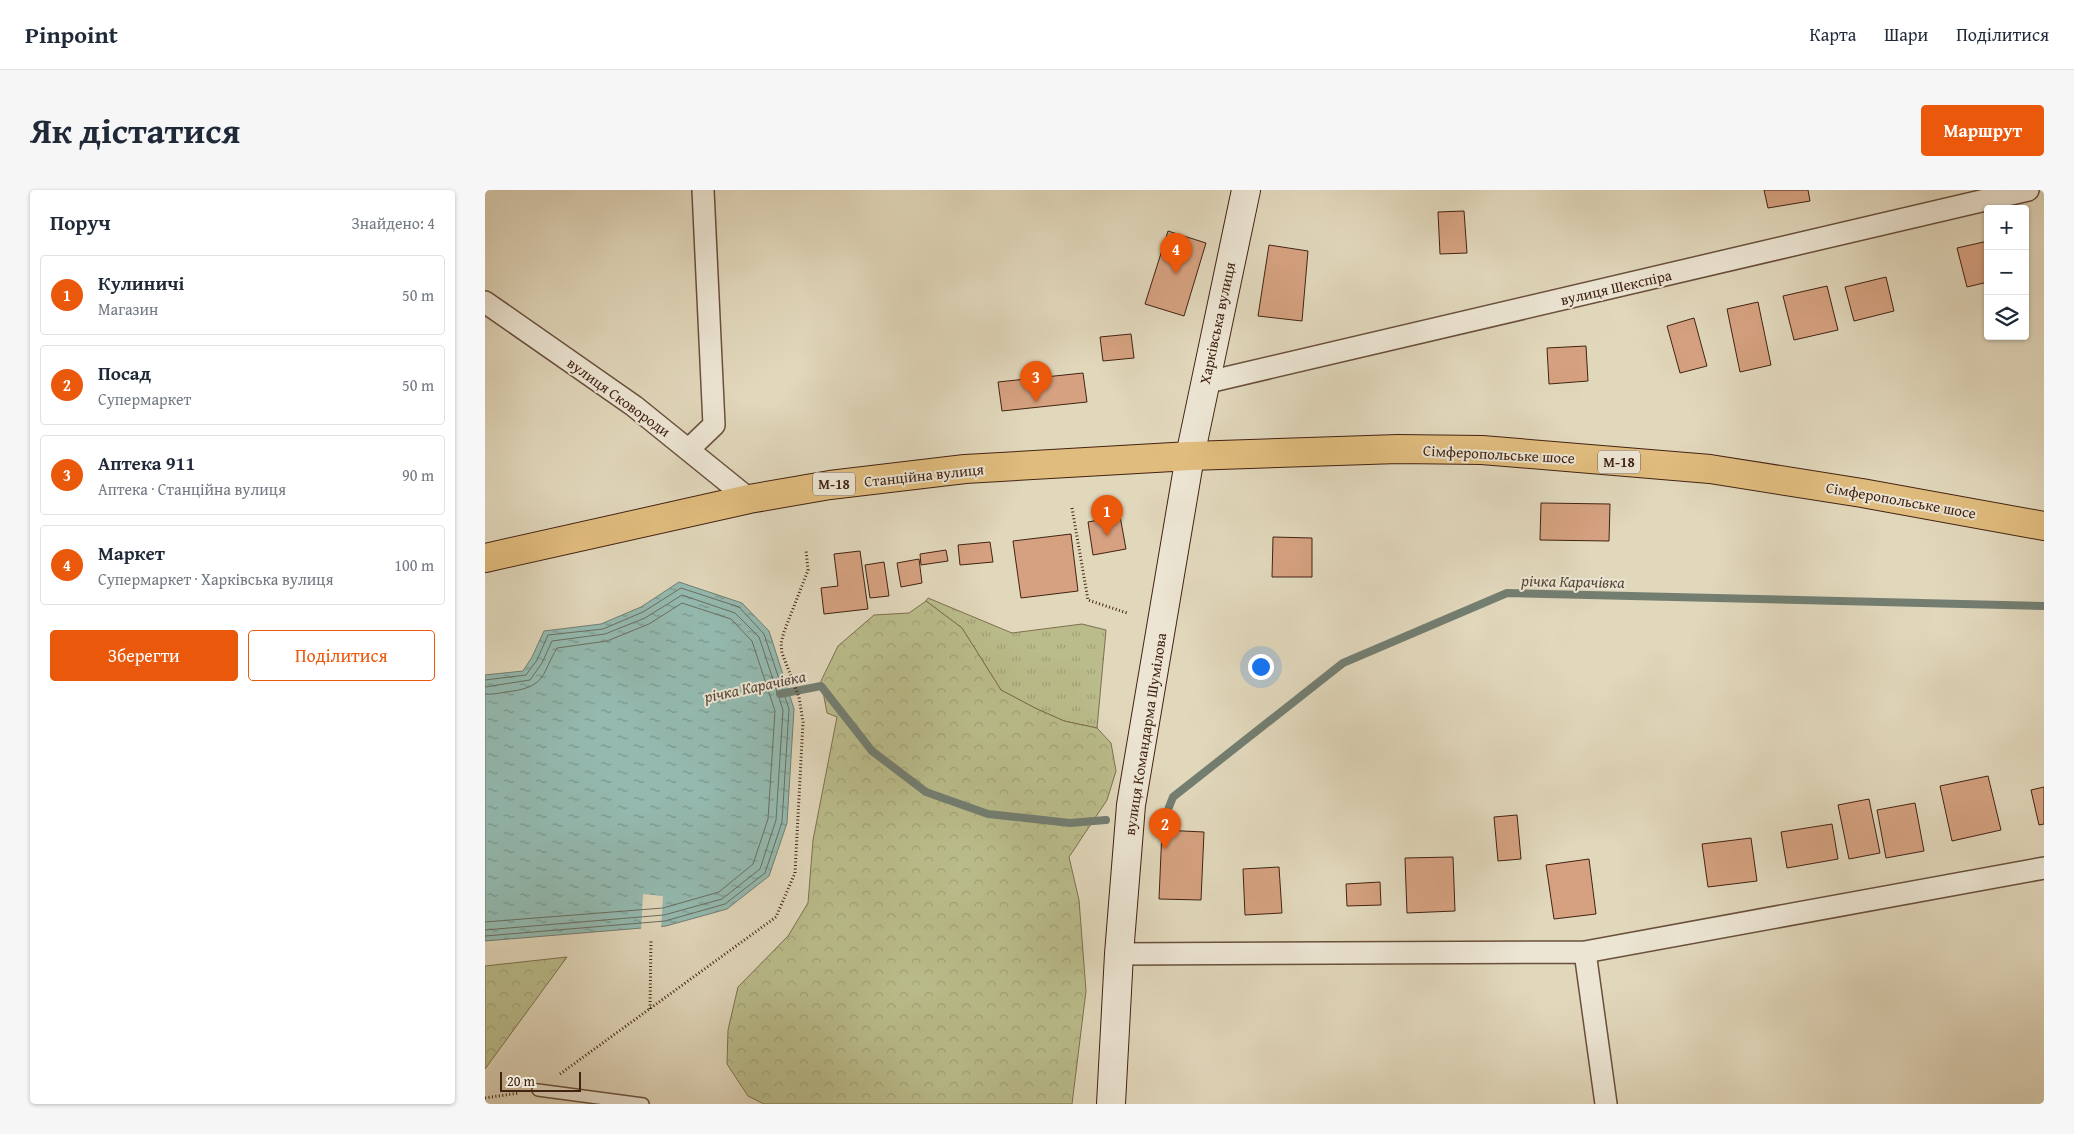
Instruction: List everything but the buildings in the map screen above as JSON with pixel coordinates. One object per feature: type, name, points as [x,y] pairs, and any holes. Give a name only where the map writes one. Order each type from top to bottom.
[{"type":"highway","name":"Сімферопольське шосе","points":[[1190,456],[1398,449],[1482,450],[1709,469],[1862,493],[2044,526]]},
{"type":"highway","name":"Станційна вулиця","points":[[485,558],[749,499],[830,485],[965,469],[1190,456]]},
{"type":"street","points":[[689,449],[714,425],[703,190]]},
{"type":"street","name":"Харківська вулиця","points":[[1190,456],[1203,383],[1246,190]]},
{"type":"street","name":"вулиця Шекспіра","points":[[1203,383],[2028,190]]},
{"type":"street","name":"вулиця Сковороди","points":[[485,302],[634,406],[749,499]]},
{"type":"street","name":"вулиця Командарма Шумілова","points":[[1111,1104],[1119,954],[1131,805],[1190,456]]},
{"type":"street","points":[[1119,954],[1585,952],[2044,868]]},
{"type":"street","points":[[1585,952],[1606,1104]]},
{"type":"lane","points":[[537,1090],[643,1104]]},
{"type":"path","points":[[1072,508],[1087,600],[1127,613]]},
{"type":"path","points":[[485,1098],[537,1090],[776,917],[795,873],[803,722],[799,697],[781,643],[808,570],[806,550]]},
{"type":"path","points":[[650,1009],[651,939]]},
{"type":"green space","points":[[928,598],[1012,633],[1082,624],[1106,630],[1097,728],[1064,721],[1001,690],[962,628],[926,601]]},
{"type":"green space","points":[[926,601],[962,628],[1001,690],[1064,721],[1097,728],[1111,743],[1116,771],[1107,800],[1069,857],[1079,900],[1086,991],[1072,1104],[764,1104],[748,1096],[727,1064],[728,1030],[738,987],[788,936],[808,903],[813,840],[837,717],[827,713],[821,681],[838,646],[874,615],[909,613]]},
{"type":"green space","points":[[567,957],[485,1069],[485,966]]},
{"type":"water","points":[[679,582],[742,603],[769,631],[794,709],[787,823],[769,876],[727,909],[666,926],[485,941],[485,675],[523,671],[544,631],[601,624],[641,607]]},
{"type":"pier","points":[[643,894],[663,896],[661,929],[641,931]]},
{"type":"waterway","name":"річка Карачівка","points":[[1169,807],[1173,797],[1343,663],[1507,593],[2044,606]]},
{"type":"waterway","name":"річка Карачівка","points":[[780,694],[821,686],[872,751],[926,792],[988,814],[1070,823],[1106,820]]},
{"type":"place","name":"Маркет","points":[[1176,274]]},
{"type":"place","name":"Аптека 911","points":[[1036,402]]},
{"type":"place","name":"Кулиничі","points":[[1107,536]]},
{"type":"place","name":"Посад","points":[[1165,849]]}]
